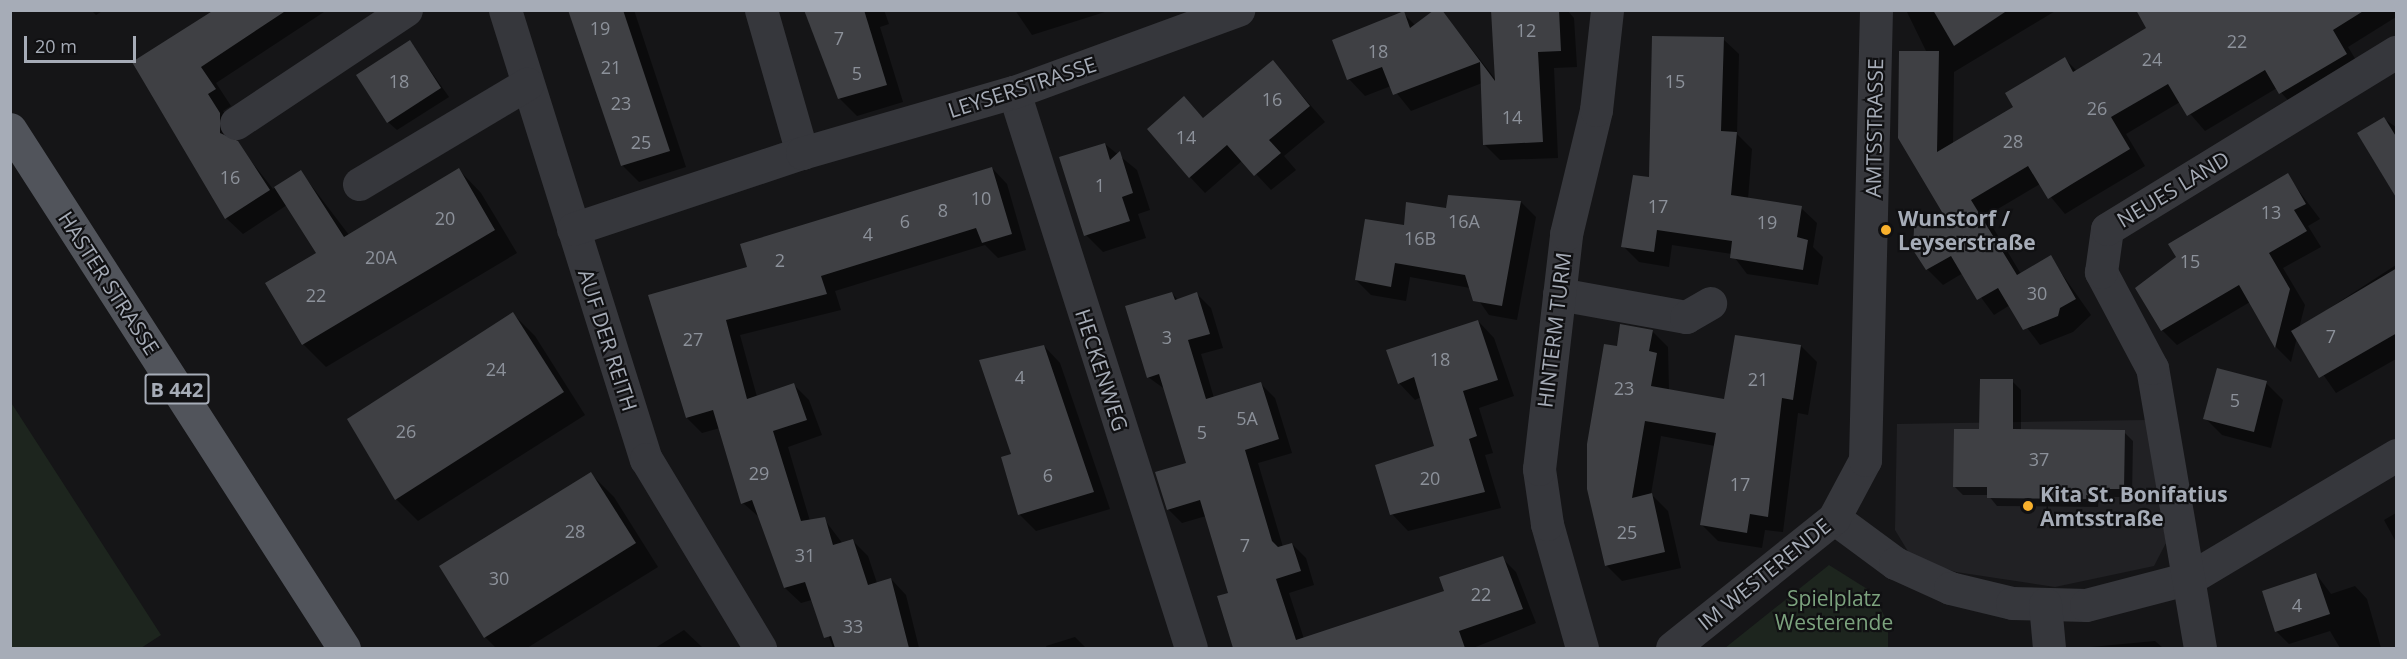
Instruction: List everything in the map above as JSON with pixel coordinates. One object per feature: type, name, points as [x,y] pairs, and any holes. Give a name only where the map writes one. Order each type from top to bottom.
[{"type":"main road","name":"HASTER STRASSE","points":[[10,129],[344,648]]},
{"type":"street","points":[[236,123],[406,10]]},
{"type":"street","name":"AUF DER REITH","points":[[505,10],[646,459],[760,648]]},
{"type":"street","points":[[761,10],[802,153]]},
{"type":"street","name":"LEYSERSTRASSE","points":[[573,229],[802,153],[1014,92],[1205,17],[1238,10]]},
{"type":"street","name":"HINTERM TURM","points":[[1582,648],[1547,524],[1539,469],[1566,234],[1596,110],[1607,10]]},
{"type":"street","name":"AMTSSTRASSE","points":[[1866,425],[1876,10]]},
{"type":"street","name":"NEUES LAND","points":[[2190,578],[2152,368],[2101,272],[2107,229],[2397,52]]},
{"type":"street","points":[[359,184],[527,84]]},
{"type":"street","name":"HECKENWEG","points":[[1014,92],[1191,648]]},
{"type":"street","points":[[1559,294],[1686,317],[1710,303]]},
{"type":"street","name":"IM WESTERENDE","points":[[1672,648],[1834,518],[1864,460],[1866,425]]},
{"type":"street","points":[[1834,518],[1895,563],[1950,588],[2012,603],[2086,605],[2190,578],[2397,456]]},
{"type":"street","points":[[2190,578],[2200,648]]},
{"type":"street","points":[[2045,604],[2049,648]]},
{"type":"shaded area","name":"Kita St. Bonifatius Amtsstraße","points":[[2146,420],[2166,543],[2154,566],[2055,587],[1956,572],[1912,558],[1895,530],[1897,424]]},
{"type":"green space","points":[[10,401],[161,635],[141,648],[11,648]]},
{"type":"green space","name":"Spielplatz Westerende","points":[[1829,565],[1872,592],[1888,623],[1888,648],[1725,648]]},
{"type":"building","points":[[214,10],[287,10],[201,67],[216,89],[208,94],[220,113],[220,133],[238,141],[270,190],[225,219],[132,62]]},
{"type":"building","points":[[568,10],[623,10],[670,151],[621,166]]},
{"type":"building","points":[[804,10],[864,10],[887,85],[838,99]]},
{"type":"building","points":[[1434,10],[1442,10],[1495,81],[1491,10],[1559,10],[1561,51],[1538,52],[1543,142],[1483,145],[1480,62],[1393,95],[1382,67],[1347,80],[1332,40],[1404,11],[1410,28]]},
{"type":"building","points":[[1933,10],[2008,10],[1954,46]]},
{"type":"building","points":[[2136,10],[2365,10],[2333,30],[2347,54],[2279,94],[2265,70],[2187,116],[2168,84],[2111,117],[2130,149],[2048,199],[2028,166],[1971,200],[2017,275],[2051,255],[2076,299],[2060,308],[2058,316],[2023,330],[1998,288],[1977,300],[1951,256],[1926,270],[1913,250],[1914,228],[1942,212],[1898,138],[1899,51],[1939,51],[1937,152],[2013,107],[2005,93],[2065,57],[2073,72],[2146,28]]},
{"type":"building","points":[[1652,36],[1724,37],[1721,131],[1737,132],[1731,195],[1802,206],[1797,237],[1808,240],[1803,270],[1730,258],[1732,241],[1657,230],[1654,252],[1621,247],[1633,175],[1649,177]]},
{"type":"building","points":[[410,40],[441,88],[387,123],[356,75]]},
{"type":"building","points":[[1273,60],[1310,106],[1269,140],[1281,153],[1254,176],[1227,145],[1189,178],[1147,129],[1184,96],[1203,118]]},
{"type":"building","points":[[2384,117],[2397,138],[2397,199],[2357,133]]},
{"type":"building","points":[[1105,143],[1110,160],[1120,151],[1133,193],[1122,197],[1130,221],[1084,236],[1059,157]]},
{"type":"building","points":[[992,167],[1012,234],[982,243],[976,228],[821,276],[827,294],[726,320],[747,399],[794,383],[807,420],[773,431],[801,521],[825,517],[833,545],[853,539],[868,585],[891,578],[909,648],[835,648],[831,636],[824,638],[805,582],[784,588],[752,500],[741,504],[713,410],[686,418],[648,295],[747,267],[740,244]]},
{"type":"building","points":[[459,168],[495,230],[302,345],[265,283],[316,253],[274,187],[301,170],[344,237]]},
{"type":"building","points":[[2288,173],[2306,204],[2294,210],[2307,231],[2269,253],[2290,289],[2275,348],[2239,285],[2161,331],[2135,288],[2176,257],[2168,244]]},
{"type":"building","points":[[1448,195],[1521,201],[1502,306],[1473,301],[1465,275],[1395,263],[1391,287],[1355,280],[1365,219],[1404,225],[1406,202],[1446,208]]},
{"type":"building","points":[[2397,268],[2397,333],[2319,378],[2291,331]]},
{"type":"building","points":[[1172,292],[1175,300],[1197,292],[1210,334],[1188,340],[1206,399],[1261,382],[1279,439],[1245,450],[1272,541],[1278,547],[1292,543],[1301,571],[1276,579],[1296,640],[1444,591],[1439,577],[1503,556],[1523,609],[1459,631],[1465,648],[1233,648],[1217,596],[1228,593],[1200,500],[1167,510],[1155,472],[1186,463],[1159,374],[1147,378],[1125,306]]},
{"type":"building","points":[[513,312],[564,392],[395,500],[347,419]]},
{"type":"building","points":[[1478,320],[1498,380],[1463,391],[1477,436],[1469,439],[1485,492],[1390,515],[1375,465],[1434,446],[1414,377],[1398,384],[1386,350]]},
{"type":"building","points":[[1620,324],[1653,330],[1649,351],[1657,353],[1651,386],[1724,399],[1735,335],[1801,345],[1793,400],[1782,398],[1768,517],[1750,514],[1747,533],[1700,525],[1716,433],[1645,421],[1632,498],[1652,493],[1665,552],[1605,566],[1587,489],[1587,444],[1604,344],[1617,346]]},
{"type":"building","points":[[1044,345],[1094,492],[1018,515],[1001,457],[1011,454],[979,360]]},
{"type":"building","points":[[2217,368],[2267,381],[2254,432],[2203,419]]},
{"type":"building","points":[[1980,379],[2013,379],[2013,429],[2125,430],[2124,489],[2090,489],[2090,499],[1987,498],[1987,487],[1953,487],[1954,429],[1979,429]]},
{"type":"building","points":[[591,472],[636,543],[484,638],[439,566]]},
{"type":"building","points":[[2316,573],[2330,614],[2275,632],[2262,591]]},
{"type":"place","name":"Wunstorf / Leyserstraße","points":[[1886,230]]},
{"type":"place","name":"Kita St. Bonifatius Amtsstraße","points":[[2028,506]]}]
